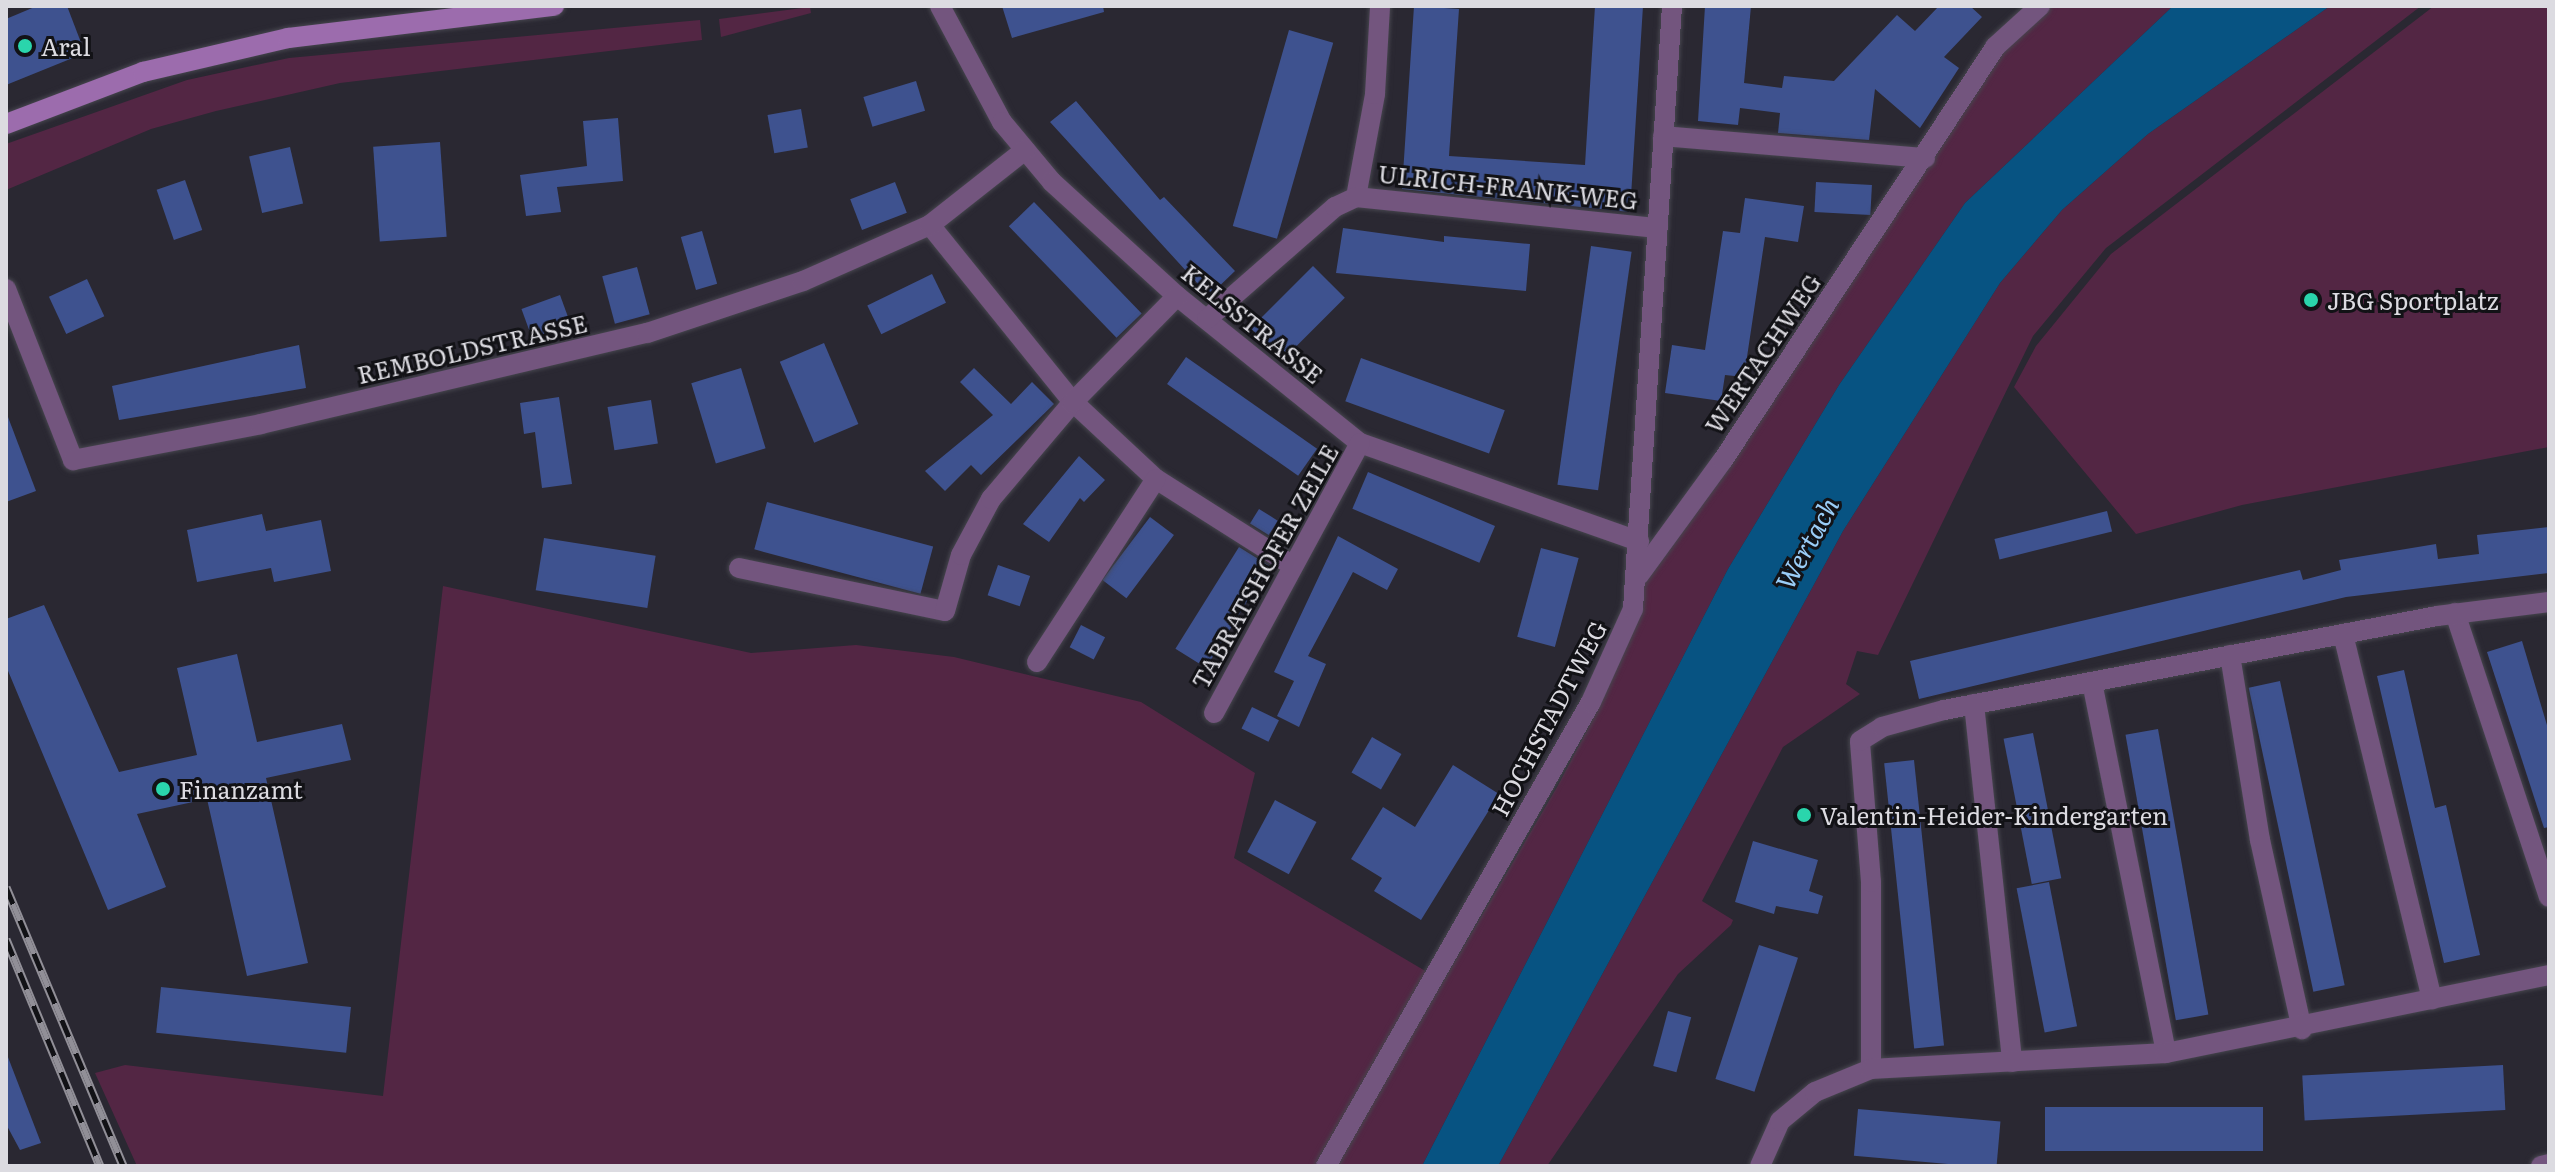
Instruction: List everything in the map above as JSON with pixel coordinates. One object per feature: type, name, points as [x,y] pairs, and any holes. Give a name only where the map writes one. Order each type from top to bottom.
[{"type":"main road","points":[[6,124],[143,72],[275,41],[554,6]]},
{"type":"street","name":"KELSSTRASSE","points":[[940,6],[1002,122],[1025,150],[1177,296],[1360,443],[1639,541]]},
{"type":"street","points":[[1356,197],[1375,94],[1380,6]]},
{"type":"street","name":"HOCHSTADTWEG","points":[[1326,1166],[1591,702],[1633,609],[1639,575],[1672,6]]},
{"type":"street","name":"WERTACHWEG","points":[[1639,575],[1925,158],[1995,47],[2040,6]]},
{"type":"street","points":[[1663,136],[1925,158]]},
{"type":"street","name":"REMBOLDSTRASSE","points":[[6,289],[73,460],[261,424],[647,333],[803,281],[930,225],[1025,150]]},
{"type":"street","name":"ULRICH-FRANK-WEG","points":[[1207,319],[1335,207],[1356,197],[1657,228]]},
{"type":"street","points":[[930,225],[1073,402],[1156,479],[1293,566]]},
{"type":"street","points":[[739,568],[945,611],[961,555],[991,499],[1073,402],[1177,296]]},
{"type":"street","name":"TABRATSHOFER ZEILE","points":[[1214,713],[1360,443]]},
{"type":"street","points":[[1037,662],[1156,479]]},
{"type":"street","points":[[1871,1069],[1873,976],[1860,741],[1882,727],[1974,704],[2455,613],[2549,602]]},
{"type":"street","points":[[2455,613],[2549,897]]},
{"type":"street","points":[[2343,634],[2432,999]]},
{"type":"street","points":[[2230,655],[2260,840],[2302,1029]]},
{"type":"street","points":[[2092,682],[2166,1053]]},
{"type":"street","points":[[1974,704],[2001,934],[2012,1062]]},
{"type":"street","points":[[1760,1166],[1780,1121],[1815,1092],[1871,1069],[2166,1053],[2302,1029],[2549,975]]},
{"type":"street","points":[[2541,1166],[2549,1164]]},
{"type":"shaded area","points":[[2048,6],[2173,6],[1965,203],[1839,385],[1728,569],[1422,1166],[1335,1166],[1557,787],[1602,702],[1644,576],[1999,49]]},
{"type":"shaded area","points":[[2330,6],[2421,6],[2106,248],[2033,336],[1878,655],[1857,651],[1846,684],[1860,694],[1783,747],[1702,901],[1733,920],[1731,925],[1678,974],[1547,1166],[1498,1166],[1843,531],[2000,283],[2062,210],[2148,134]]},
{"type":"shaded area","name":"JBG Sportplatz","points":[[2434,6],[2549,6],[2549,447],[2242,505],[2136,534],[2014,387],[2036,346],[2111,254]]},
{"type":"shaded area","points":[[810,7],[811,13],[721,37],[719,19]]},
{"type":"shaded area","points":[[700,20],[702,40],[340,83],[216,111],[151,129],[6,190],[6,144],[187,80],[289,58]]},
{"type":"shaded area","points":[[443,586],[751,653],[856,645],[954,657],[1141,702],[1255,773],[1234,858],[1427,972],[1320,1166],[137,1166],[95,1073],[125,1065],[383,1096]]},
{"type":"water","name":"Wertach","points":[[2173,6],[2330,6],[2148,134],[2062,210],[2000,283],[1843,531],[1498,1166],[1422,1166],[1728,569],[1839,385],[1965,203]]},
{"type":"building","points":[[37,6],[67,6],[85,53],[6,85],[6,19]]},
{"type":"building","points":[[1002,6],[1103,6],[1104,12],[1012,38]]},
{"type":"building","points":[[1414,6],[1459,9],[1449,156],[1585,165],[1595,6],[1643,6],[1630,212],[1402,189]]},
{"type":"building","points":[[1705,6],[1751,6],[1744,83],[1782,88],[1784,76],[1834,81],[1897,15],[1915,31],[1939,6],[1970,6],[1982,17],[1944,57],[1959,68],[1920,128],[1875,89],[1869,140],[1778,133],[1780,113],[1740,108],[1738,125],[1698,121]]},
{"type":"building","points":[[1289,30],[1333,43],[1277,239],[1233,226]]},
{"type":"building","points":[[916,81],[925,111],[872,127],[863,97]]},
{"type":"building","points":[[1076,101],[1160,200],[1164,197],[1235,271],[1209,296],[1050,122]]},
{"type":"building","points":[[801,109],[808,147],[774,153],[768,115]]},
{"type":"building","points":[[618,118],[623,181],[557,187],[561,212],[526,216],[520,175],[587,166],[583,121]]},
{"type":"building","points":[[440,142],[447,237],[380,241],[373,147]]},
{"type":"building","points":[[290,147],[303,204],[262,213],[249,156]]},
{"type":"building","points":[[185,180],[202,230],[174,240],[157,190]]},
{"type":"building","points":[[895,182],[907,213],[862,230],[850,199]]},
{"type":"building","points":[[1816,182],[1872,185],[1870,215],[1814,212]]},
{"type":"building","points":[[1745,198],[1804,206],[1798,242],[1765,237],[1744,377],[1725,375],[1721,401],[1665,393],[1672,345],[1705,350],[1723,231],[1740,233]]},
{"type":"building","points":[[1034,202],[1142,313],[1116,338],[1009,226]]},
{"type":"building","points":[[1343,228],[1444,242],[1444,236],[1530,244],[1526,291],[1336,273]]},
{"type":"building","points":[[702,231],[717,284],[696,290],[681,237]]},
{"type":"building","points":[[1591,246],[1632,252],[1598,490],[1557,485]]},
{"type":"building","points":[[1313,266],[1345,298],[1283,360],[1251,328]]},
{"type":"building","points":[[637,267],[650,314],[615,324],[602,276]]},
{"type":"building","points":[[932,274],[946,303],[881,334],[867,306]]},
{"type":"building","points":[[87,279],[104,316],[66,334],[49,297]]},
{"type":"building","points":[[560,295],[573,330],[534,344],[521,309]]},
{"type":"building","points":[[824,343],[858,424],[814,443],[780,362]]},
{"type":"building","points":[[299,345],[306,388],[119,420],[112,386]]},
{"type":"building","points":[[1186,357],[1317,449],[1298,476],[1167,384]]},
{"type":"building","points":[[1361,358],[1505,410],[1489,454],[1345,401]]},
{"type":"building","points":[[741,368],[766,448],[716,464],[691,383]]},
{"type":"building","points":[[974,368],[1011,404],[1032,382],[1054,404],[981,475],[971,465],[945,491],[925,471],[993,415],[960,382]]},
{"type":"building","points":[[559,397],[572,484],[542,488],[535,432],[524,434],[520,403]]},
{"type":"building","points":[[651,400],[658,443],[614,450],[608,407]]},
{"type":"building","points":[[6,418],[36,491],[6,502]]},
{"type":"building","points":[[1079,456],[1105,480],[1084,502],[1080,498],[1049,542],[1023,524]]},
{"type":"building","points":[[1368,472],[1495,526],[1479,563],[1352,509]]},
{"type":"building","points":[[767,502],[933,547],[920,594],[754,549]]},
{"type":"building","points":[[1259,509],[1278,521],[1269,535],[1250,523]]},
{"type":"building","points":[[2107,511],[2112,531],[2000,559],[1994,539]]},
{"type":"building","points":[[262,514],[266,531],[321,520],[331,571],[274,582],[271,568],[197,582],[187,530]]},
{"type":"building","points":[[1150,517],[1174,535],[1126,598],[1102,580]]},
{"type":"building","points":[[2549,527],[2549,573],[2346,597],[1919,699],[1910,661],[2300,570],[2303,580],[2341,570],[2339,560],[2436,544],[2438,559],[2479,554],[2477,535]]},
{"type":"building","points":[[1338,536],[1398,569],[1387,590],[1353,572],[1308,656],[1326,664],[1299,727],[1277,716],[1294,681],[1274,672]]},
{"type":"building","points":[[544,538],[656,556],[647,608],[536,590]]},
{"type":"building","points":[[1239,547],[1270,566],[1206,668],[1175,649]]},
{"type":"building","points":[[1541,548],[1579,558],[1555,647],[1517,637]]},
{"type":"building","points":[[998,565],[1030,576],[1020,606],[988,595]]},
{"type":"building","name":"Finanzamt","points":[[44,605],[119,772],[197,755],[177,668],[237,654],[257,742],[342,724],[351,760],[266,778],[308,963],[247,976],[207,799],[137,814],[166,887],[108,910],[6,666],[6,619]]},
{"type":"building","points":[[1081,625],[1105,637],[1094,660],[1070,647]]},
{"type":"building","points":[[2522,641],[2549,732],[2549,827],[2544,828],[2487,652]]},
{"type":"building","points":[[2404,670],[2435,808],[2446,805],[2480,955],[2444,963],[2377,676]]},
{"type":"building","points":[[2280,681],[2345,985],[2313,992],[2249,688]]},
{"type":"building","points":[[1252,707],[1279,720],[1268,742],[1241,729]]},
{"type":"building","points":[[2158,729],[2208,1015],[2176,1020],[2126,735]]},
{"type":"building","points":[[2033,733],[2061,878],[2032,884],[2004,739]]},
{"type":"building","points":[[1372,737],[1401,754],[1381,790],[1352,773]]},
{"type":"building","points":[[1914,760],[1944,1045],[1914,1049],[1884,763]]},
{"type":"building","points":[[1453,765],[1499,794],[1421,920],[1374,891],[1382,878],[1351,859],[1383,807],[1415,827]]},
{"type":"building","points":[[1275,800],[1316,822],[1289,874],[1247,852]]},
{"type":"building","points":[[1753,841],[1818,860],[1809,891],[1823,896],[1818,914],[1776,906],[1774,914],[1735,902]]},
{"type":"building","points":[[2049,882],[2077,1026],[2045,1033],[2017,888]]},
{"type":"building","points":[[1759,945],[1798,958],[1754,1092],[1715,1079]]},
{"type":"building","points":[[161,987],[351,1007],[346,1053],[156,1033]]},
{"type":"building","points":[[1668,1011],[1691,1017],[1676,1072],[1653,1066]]},
{"type":"building","points":[[6,1052],[41,1143],[20,1150],[6,1124]]},
{"type":"building","points":[[2503,1065],[2505,1110],[2305,1120],[2302,1076]]},
{"type":"building","points":[[2045,1107],[2263,1107],[2263,1151],[2045,1151]]},
{"type":"building","points":[[1858,1109],[2000,1121],[1997,1166],[1854,1156]]},
{"type":"railway","points":[[6,887],[123,1166]]},
{"type":"railway","points":[[6,939],[100,1166]]},
{"type":"place","name":"Aral","points":[[25,46]]},
{"type":"place","name":"JBG Sportplatz","points":[[2311,300]]},
{"type":"place","name":"Finanzamt","points":[[163,789]]},
{"type":"place","name":"Valentin-Heider-Kindergarten","points":[[1804,815]]}]
